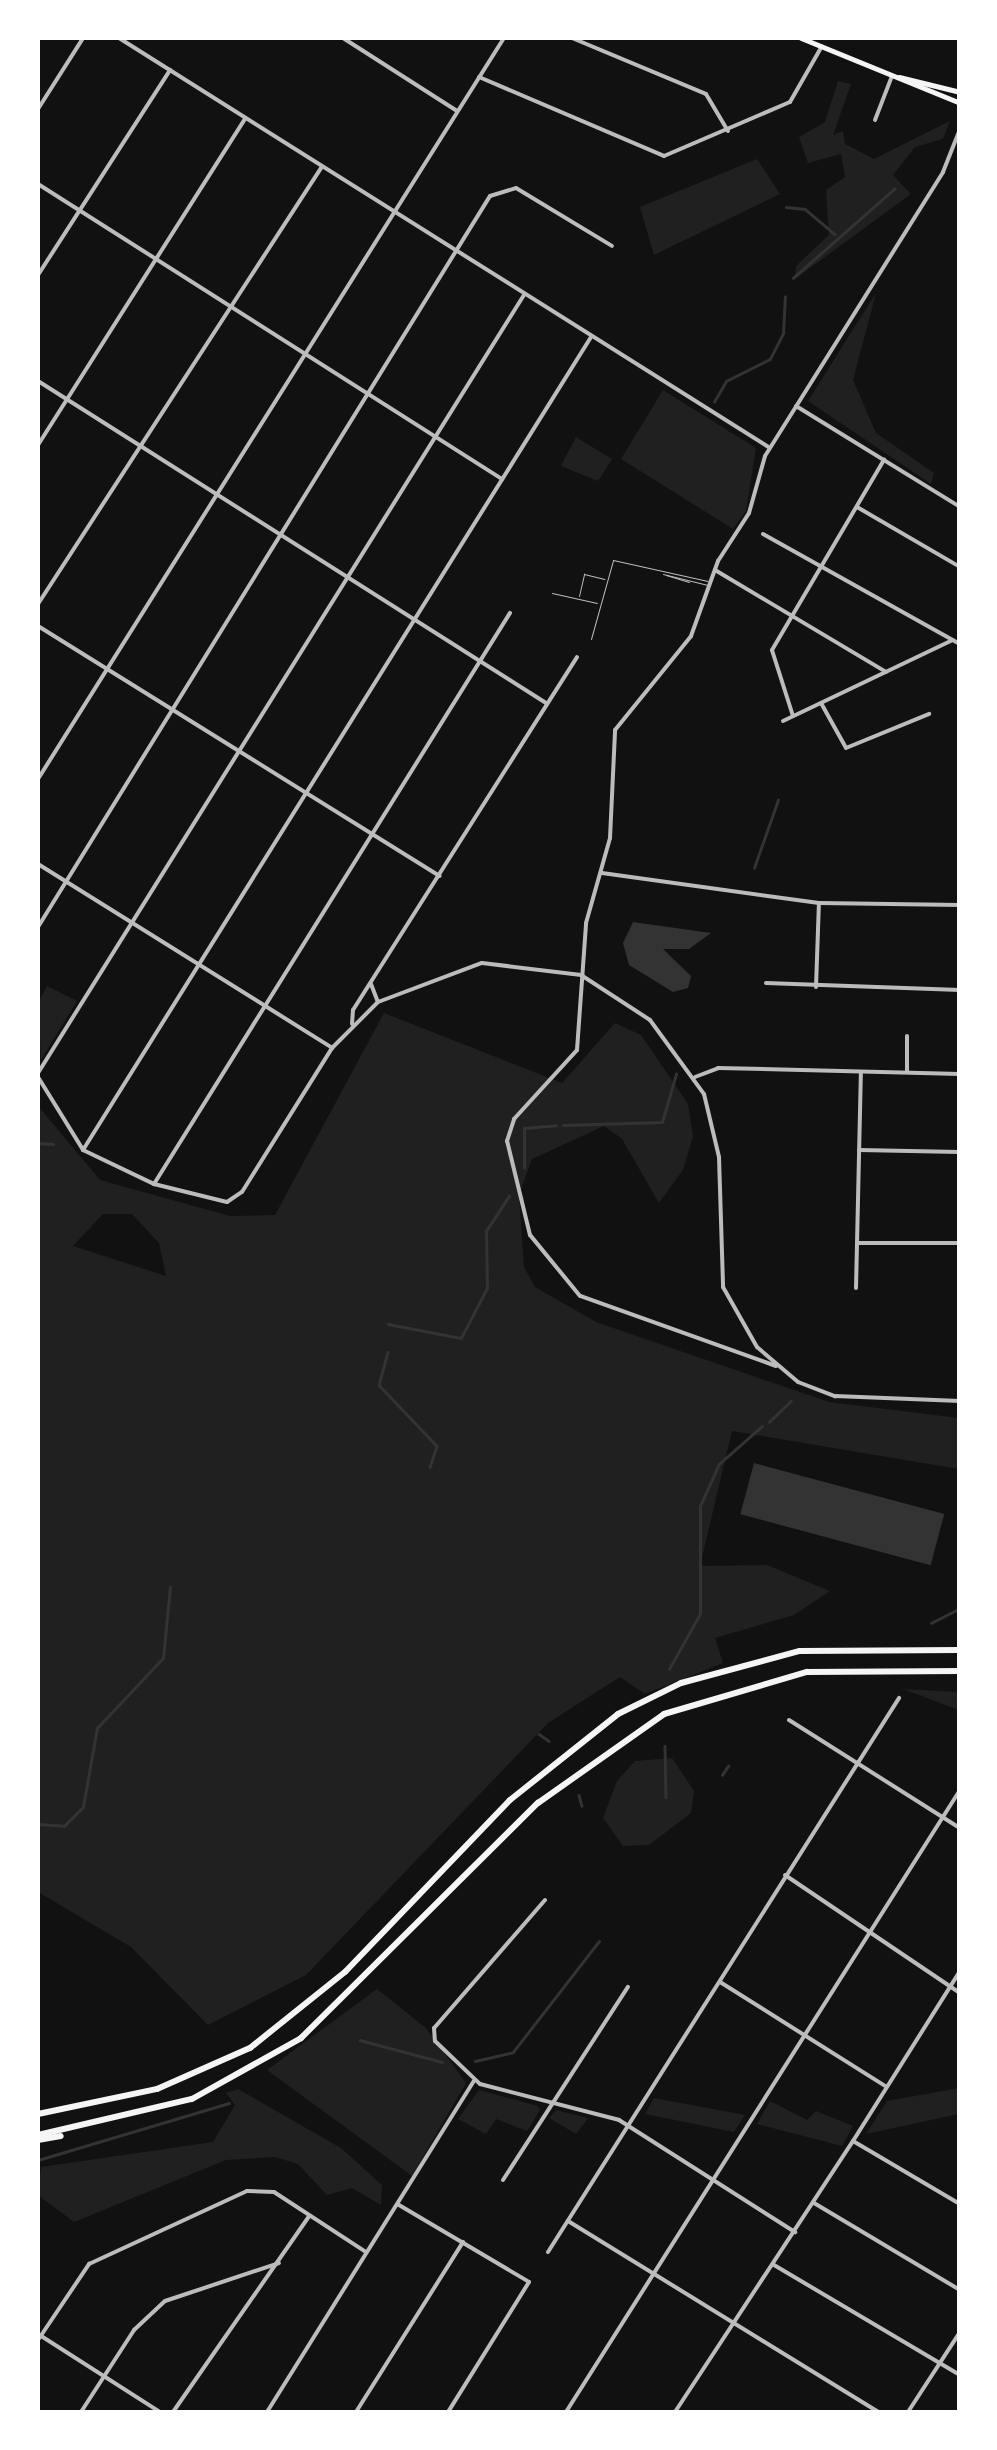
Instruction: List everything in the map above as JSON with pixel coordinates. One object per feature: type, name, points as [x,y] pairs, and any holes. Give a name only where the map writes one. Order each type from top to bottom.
[{"type":"highway","points":[[38,2114],[157,2089],[250,2048],[345,1972],[510,1800],[618,1714],[681,1683],[800,1650],[960,1650]]},
{"type":"highway","points":[[38,2138],[192,2099],[301,2038],[548,1794],[664,1714],[807,1672],[960,1671]]},
{"type":"main road","points":[[801,38],[960,103]]},
{"type":"main road","points":[[892,76],[960,92]]},
{"type":"street","points":[[38,109],[84,38]]},
{"type":"street","points":[[119,38],[391,213],[770,448]]},
{"type":"street","points":[[343,38],[457,111]]},
{"type":"street","points":[[38,779],[504,38]]},
{"type":"street","points":[[572,38],[706,94],[728,131]]},
{"type":"street","points":[[479,77],[650,154],[679,153],[790,102],[822,46]]},
{"type":"street","points":[[38,275],[170,70]]},
{"type":"street","points":[[874,120],[892,76]]},
{"type":"street","points":[[38,445],[246,119]]},
{"type":"street","points":[[960,129],[944,172],[770,448],[749,513],[714,570],[691,636],[615,730],[602,873],[581,976],[571,1064],[527,1103],[507,1142],[530,1236],[596,1306],[776,1366],[853,1400],[960,1401]]},
{"type":"street","points":[[38,604],[321,168]]},
{"type":"street","points":[[38,184],[502,479]]},
{"type":"street","points":[[38,926],[457,253],[505,188],[612,246]]},
{"type":"street","points":[[524,295],[38,1075],[83,1150],[154,1184],[220,1202],[237,1198],[332,1048],[378,1002],[482,963],[581,976],[650,1020],[695,1077],[719,1157],[723,1287],[776,1366]]},
{"type":"street","points":[[83,1150],[591,337]]},
{"type":"street","points":[[38,381],[546,703]]},
{"type":"street","points":[[796,406],[960,507]]},
{"type":"street","points":[[793,716],[770,658],[884,460]]},
{"type":"street","points":[[857,507],[960,567]]},
{"type":"street","points":[[763,534],[960,644]]},
{"type":"street","points":[[714,570],[886,672]]},
{"type":"street","points":[[154,1184],[510,613]]},
{"type":"street","points":[[38,626],[440,876]]},
{"type":"street","points":[[782,721],[953,640]]},
{"type":"street","points":[[352,1024],[372,980],[577,657]]},
{"type":"street","points":[[821,703],[846,748],[928,714]]},
{"type":"street","points":[[38,864],[332,1048]]},
{"type":"street","points":[[602,873],[820,903],[960,905]]},
{"type":"street","points":[[816,987],[820,903]]},
{"type":"street","points":[[372,980],[378,1002]]},
{"type":"street","points":[[766,983],[960,990]]},
{"type":"street","points":[[907,1036],[907,1073]]},
{"type":"street","points":[[695,1077],[718,1068],[960,1074]]},
{"type":"street","points":[[856,1288],[860,1072]]},
{"type":"street","points":[[859,1150],[960,1152]]},
{"type":"street","points":[[857,1243],[960,1243]]},
{"type":"street","points":[[548,2252],[899,1698]]},
{"type":"street","points":[[789,1720],[960,1828]]},
{"type":"street","points":[[566,2412],[960,1790]]},
{"type":"street","points":[[785,1875],[960,1993]]},
{"type":"street","points":[[545,1900],[434,2028],[435,2041],[474,2081],[628,2126],[795,2232]]},
{"type":"street","points":[[675,2412],[774,2265],[960,1971]]},
{"type":"street","points":[[720,1982],[887,2087]]},
{"type":"street","points":[[503,2180],[628,1986]]},
{"type":"street","points":[[266,2412],[399,2206],[474,2081]]},
{"type":"street","points":[[853,2141],[960,2204]]},
{"type":"street","points":[[160,2412],[38,2336],[89,2264],[148,2230],[258,2190],[366,2252]]},
{"type":"street","points":[[814,2203],[960,2290]]},
{"type":"street","points":[[399,2206],[529,2282],[448,2412]]},
{"type":"street","points":[[174,2412],[309,2216]]},
{"type":"street","points":[[568,2221],[878,2412]]},
{"type":"street","points":[[356,2412],[463,2242]]},
{"type":"street","points":[[81,2412],[104,2376],[166,2302],[279,2263]]},
{"type":"street","points":[[774,2265],[960,2375]]},
{"type":"street","points":[[908,2412],[960,2332]]},
{"type":"lane","points":[[591,639],[606,580],[618,559],[691,582],[710,584]]},
{"type":"lane","points":[[662,573],[710,584]]},
{"type":"lane","points":[[579,600],[584,574],[606,580]]},
{"type":"lane","points":[[552,593],[600,604]]},
{"type":"shaded area","points":[[838,81],[851,84],[833,135],[843,131],[845,144],[874,159],[950,121],[943,139],[915,147],[893,175],[911,194],[795,279],[796,266],[829,235],[826,190],[845,177],[841,154],[808,163],[799,137],[825,122]]},
{"type":"shaded area","points":[[757,159],[780,194],[654,255],[640,207]]},
{"type":"shaded area","points":[[876,293],[853,380],[876,433],[934,473],[931,484],[808,401]]},
{"type":"shaded area","points":[[663,390],[756,448],[746,511],[733,529],[621,459]]},
{"type":"shaded area","points":[[576,437],[612,459],[598,481],[561,466]]},
{"type":"shaded area","points":[[633,922],[711,933],[689,949],[663,949],[691,976],[688,988],[673,992],[629,965],[623,943]]},
{"type":"shaded area","points":[[47,986],[77,1001],[41,1060],[38,1003]]},
{"type":"shaded area","points":[[384,1013],[562,1083],[615,1023],[641,1035],[688,1104],[693,1136],[683,1170],[659,1203],[622,1139],[604,1126],[532,1159],[519,1195],[524,1267],[535,1287],[596,1322],[829,1402],[959,1418],[959,1469],[732,1431],[700,1566],[767,1565],[830,1591],[794,1615],[715,1638],[723,1663],[645,1694],[620,1677],[548,1723],[306,1975],[208,2025],[131,1947],[38,1892],[38,1106],[100,1180],[230,1216],[275,1215]],"holes":[[[103,1214],[132,1214],[159,1243],[166,1276],[73,1246]]]},
{"type":"shaded area","points":[[754,1463],[944,1514],[931,1565],[740,1514]]},
{"type":"shaded area","points":[[903,1689],[959,1692],[959,1710]]},
{"type":"shaded area","points":[[672,1758],[694,1791],[691,1813],[649,1845],[623,1846],[603,1818],[617,1781],[635,1761]]},
{"type":"shaded area","points":[[377,1989],[426,2028],[466,2083],[412,2176],[267,2070]]},
{"type":"shaded area","points":[[959,2088],[959,2114],[866,2134],[887,2101]]},
{"type":"shaded area","points":[[238,2089],[341,2148],[382,2185],[381,2205],[352,2188],[327,2195],[298,2164],[275,2157],[226,2160],[74,2222],[38,2195],[41,2167],[213,2142],[235,2105],[226,2093]]},
{"type":"shaded area","points":[[479,2090],[538,2106],[540,2110],[527,2131],[496,2119],[486,2134],[458,2119]]},
{"type":"shaded area","points":[[654,2098],[745,2115],[734,2132],[645,2114]]},
{"type":"shaded area","points":[[770,2101],[807,2120],[816,2111],[853,2126],[842,2146],[757,2124]]},
{"type":"shaded area","points":[[556,2110],[588,2118],[576,2134],[549,2118]]},
{"type":"waterway","points":[[793,278],[894,189]]},
{"type":"waterway","points":[[786,207],[805,209],[835,234]]},
{"type":"waterway","points":[[714,402],[726,381],[770,359],[783,333],[785,297]]},
{"type":"waterway","points":[[754,868],[778,800]]},
{"type":"waterway","points":[[563,1125],[662,1122],[676,1074]]},
{"type":"waterway","points":[[524,1168],[524,1128],[556,1125]]},
{"type":"waterway","points":[[38,1143],[53,1144]]},
{"type":"waterway","points":[[388,1324],[461,1338],[487,1288],[486,1231],[509,1196]]},
{"type":"waterway","points":[[388,1352],[379,1385],[437,1446],[430,1467]]},
{"type":"waterway","points":[[769,1422],[791,1401]]},
{"type":"waterway","points":[[669,1669],[700,1614],[700,1506],[719,1464],[762,1426]]},
{"type":"waterway","points":[[38,1824],[64,1826],[83,1807],[97,1728],[163,1658],[170,1587]]},
{"type":"waterway","points":[[931,1623],[960,1608]]},
{"type":"waterway","points":[[539,1734],[549,1741]]},
{"type":"waterway","points":[[665,1746],[666,1797]]},
{"type":"waterway","points":[[722,1775],[728,1766]]},
{"type":"waterway","points":[[579,1795],[582,1806]]},
{"type":"waterway","points":[[475,2061],[513,2052],[599,1941]]},
{"type":"waterway","points":[[360,2040],[442,2062]]},
{"type":"waterway","points":[[38,2160],[229,2103]]}]
